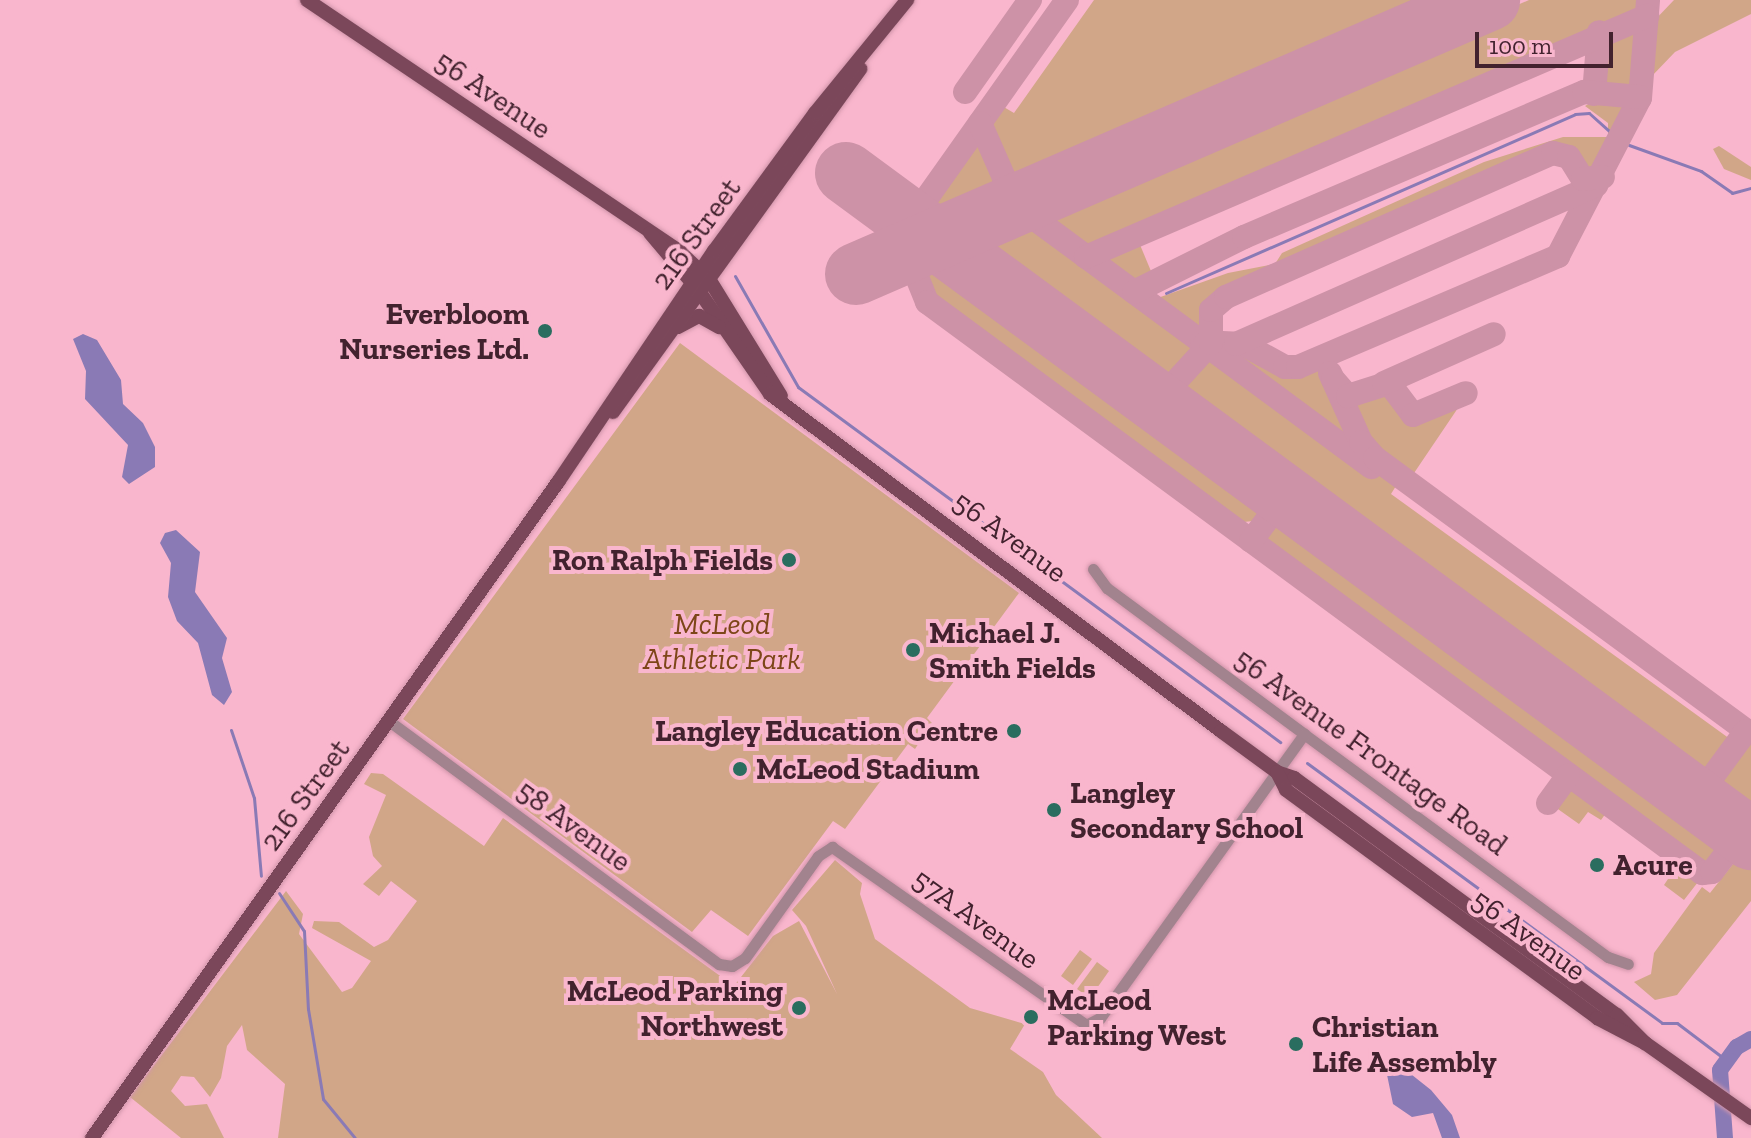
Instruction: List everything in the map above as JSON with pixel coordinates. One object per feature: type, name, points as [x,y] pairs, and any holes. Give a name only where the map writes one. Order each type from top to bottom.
[{"type":"main road","name":"56 Avenue","points":[[307,0],[650,233],[700,281],[787,405]]},
{"type":"main road","name":"216 Street","points":[[92,1138],[700,281],[907,0]]},
{"type":"main road","name":"56 Avenue","points":[[700,281],[751,372],[787,405],[1277,772],[1294,778],[1624,1020],[1645,1043]]},
{"type":"main road","name":"216 Street","points":[[558,482],[666,338],[700,281]]},
{"type":"main road","points":[[666,338],[699,316],[728,335]]},
{"type":"main road","name":"56 Avenue","points":[[1277,772],[1286,790],[1597,1018],[1645,1043],[1745,1114]]},
{"type":"main road","points":[[1510,954],[1524,947]]},
{"type":"street","name":"56 Avenue Frontage Road","points":[[1093,569],[1107,588],[1304,734],[1608,957],[1628,964]]},
{"type":"street","name":"58 Avenue","points":[[389,721],[719,964],[732,966],[745,958],[822,851],[839,849]]},
{"type":"street","points":[[1277,772],[1304,734]]},
{"type":"street","name":"57A Avenue","points":[[839,849],[1086,1025],[1100,1018],[1277,772]]},
{"type":"green space","points":[[1094,0],[1451,0],[1015,189],[987,126],[1002,106],[1014,113]]},
{"type":"green space","points":[[1529,0],[1642,0],[1637,14],[1087,251],[1037,212]]},
{"type":"green space","points":[[1674,0],[1751,0],[1751,14],[1675,52],[1651,77],[1652,23]]},
{"type":"green space","points":[[1638,24],[1643,26],[1637,88],[1611,92],[1604,83],[1607,39]]},
{"type":"green space","points":[[1597,99],[1628,108],[1603,167],[1594,175],[1582,173],[1570,155],[1556,149],[1221,296],[1208,309],[1203,337],[1152,300],[1228,273],[1275,264],[1282,253],[1484,162],[1563,137],[1608,137],[1608,123],[1585,106]]},
{"type":"green space","points":[[980,136],[1004,194],[939,222],[927,211]]},
{"type":"green space","points":[[1719,146],[1751,167],[1751,180],[1724,169],[1713,149]]},
{"type":"green space","points":[[1024,218],[1196,346],[1165,385],[968,243]]},
{"type":"green space","points":[[1138,240],[1153,276],[1134,286],[1105,262],[1112,250]]},
{"type":"green space","points":[[933,258],[1258,497],[1260,514],[1253,521],[1235,523],[932,301],[922,263]]},
{"type":"green space","name":"McLeod Athletic Park","points":[[680,343],[1019,593],[927,718],[932,723],[915,749],[908,744],[845,829],[833,821],[748,936],[711,910],[692,932],[403,719]]},
{"type":"green space","points":[[1237,351],[1288,375],[1321,368],[1361,451],[1399,481],[1391,494],[1730,739],[1700,782],[1176,396],[1204,359]]},
{"type":"green space","points":[[1389,388],[1402,414],[1414,423],[1460,405],[1410,479],[1367,445],[1349,406]]},
{"type":"green space","points":[[1286,518],[1718,835],[1714,860],[1698,864],[1269,548],[1266,529]]},
{"type":"green space","points":[[1751,741],[1751,820],[1711,790]]},
{"type":"green space","points":[[371,773],[383,774],[484,846],[503,818],[734,986],[773,936],[799,921],[837,994],[806,926],[792,910],[835,860],[862,883],[860,894],[875,939],[970,1008],[1025,1024],[1010,1049],[1043,1072],[1056,1095],[1102,1138],[278,1138],[285,1084],[247,1050],[242,1025],[227,1046],[221,1078],[210,1097],[194,1077],[181,1076],[171,1091],[185,1106],[207,1104],[224,1138],[181,1138],[130,1097],[286,891],[303,914],[299,934],[342,992],[352,988],[371,961],[312,928],[314,921],[339,922],[374,947],[388,940],[417,901],[391,881],[379,896],[363,884],[382,866],[373,856],[369,837],[386,795],[364,784]]},
{"type":"green space","points":[[1566,784],[1606,813],[1601,820],[1588,812],[1579,824],[1555,807]]},
{"type":"green space","points":[[1751,860],[1751,901],[1677,995],[1655,1000],[1634,982],[1651,974],[1654,953],[1702,887],[1710,893],[1733,864]]},
{"type":"green space","points":[[1672,862],[1698,882],[1684,900],[1664,885],[1668,879],[1663,875]]},
{"type":"green space","points":[[1080,950],[1092,959],[1073,985],[1061,976]]},
{"type":"green space","points":[[1097,962],[1109,971],[1090,998],[1077,989]]},
{"type":"shaded area","points":[[83,334],[97,340],[121,380],[123,404],[143,423],[155,447],[155,467],[129,484],[122,477],[128,445],[85,399],[86,371],[73,339]]},
{"type":"shaded area","points":[[176,530],[200,552],[195,592],[227,638],[222,658],[232,692],[224,705],[212,695],[198,643],[177,621],[168,597],[171,563],[160,543],[165,533]]},
{"type":"shaded area","points":[[1385,1065],[1402,1067],[1431,1090],[1452,1115],[1460,1138],[1442,1138],[1433,1113],[1412,1117],[1393,1104]]},
{"type":"waterway","points":[[1166,293],[1575,114],[1589,113],[1610,132]]},
{"type":"waterway","points":[[1629,145],[1701,171],[1732,193],[1751,188]]},
{"type":"waterway","points":[[735,276],[798,387],[1280,742]]},
{"type":"waterway","points":[[231,730],[254,798],[261,876]]},
{"type":"waterway","points":[[1307,763],[1662,1023],[1677,1023],[1726,1060]]},
{"type":"waterway","points":[[279,893],[304,931],[308,1009],[323,1099],[355,1138]]},
{"type":"waterway","points":[[1725,1138],[1720,1070],[1737,1047],[1751,1039]]},
{"type":"taxiway","points":[[965,92],[1030,0]]},
{"type":"taxiway","points":[[1067,0],[909,223],[907,252],[927,302],[1702,873],[1712,872],[1742,833]]},
{"type":"taxiway","points":[[980,123],[1016,205],[1202,342],[1243,344],[1285,367],[1298,367],[1558,256],[1640,98],[1648,0]]},
{"type":"taxiway","points":[[1086,257],[1647,16]]},
{"type":"taxiway","points":[[1594,94],[1599,32]]},
{"type":"taxiway","points":[[1134,292],[1244,237],[1584,92],[1640,97]]},
{"type":"taxiway","points":[[1157,402],[1211,343],[1211,310],[1226,297],[1553,153],[1569,157],[1583,179],[1603,177]]},
{"type":"taxiway","points":[[1236,344],[1596,185]]},
{"type":"taxiway","points":[[1384,383],[1494,334]]},
{"type":"taxiway","points":[[1205,344],[1371,467]]},
{"type":"taxiway","points":[[1330,373],[1361,442],[1375,458],[1746,731],[1696,799]]},
{"type":"taxiway","points":[[1333,379],[1348,396],[1389,383],[1413,415],[1466,393]]},
{"type":"taxiway","points":[[1251,541],[1285,496]]},
{"type":"taxiway","points":[[1548,803],[1568,775]]},
{"type":"runway","points":[[856,274],[1489,0]]},
{"type":"runway","points":[[846,173],[1751,839]]},
{"type":"place","name":"Everbloom Nurseries Ltd.","points":[[545,331]]},
{"type":"place","name":"Ron Ralph Fields","points":[[789,560]]},
{"type":"place","name":"Michael J. Smith Fields","points":[[913,650]]},
{"type":"place","name":"Langley Education Centre","points":[[1014,731]]},
{"type":"place","name":"McLeod Stadium","points":[[740,769]]},
{"type":"place","name":"Langley Secondary School","points":[[1054,810]]},
{"type":"place","name":"Acure","points":[[1597,865]]},
{"type":"place","name":"McLeod Parking Northwest","points":[[799,1008]]},
{"type":"place","name":"McLeod Parking West","points":[[1031,1017]]},
{"type":"place","name":"Christian Life Assembly","points":[[1296,1044]]}]
